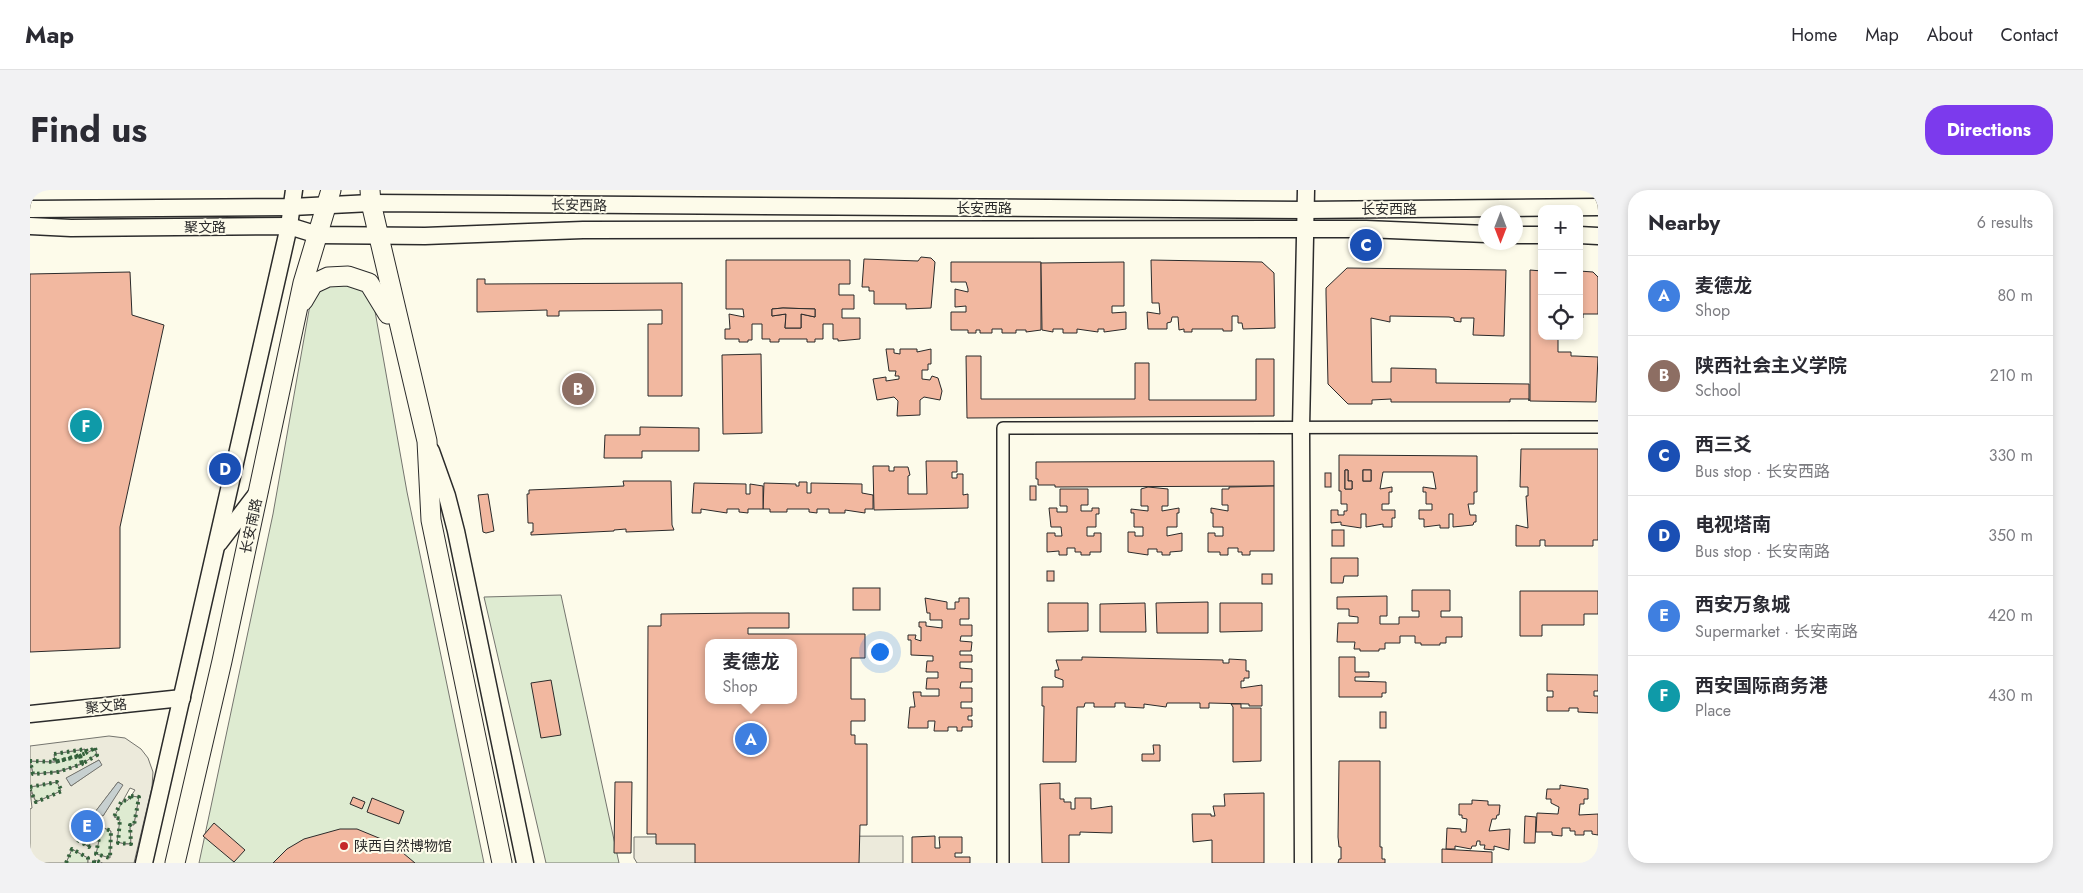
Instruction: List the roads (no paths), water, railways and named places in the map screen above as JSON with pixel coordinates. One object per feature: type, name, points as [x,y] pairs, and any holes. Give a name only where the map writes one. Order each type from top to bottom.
[{"type":"main road","points":[[144,863],[289,226],[294,190]]},
{"type":"main road","points":[[1303,863],[1301,428],[1306,190]]},
{"type":"main road","points":[[373,193],[378,236],[402,342],[427,441],[447,496],[456,531],[525,863]]},
{"type":"main road","name":"聚文路","points":[[30,209],[292,207],[326,195],[373,193]]},
{"type":"main road","name":"长安西路","points":[[373,193],[1306,210],[1598,207]]},
{"type":"main road","name":"长安南路","points":[[175,863],[222,661],[303,283],[318,235],[326,195]]},
{"type":"main road","name":"聚文路","points":[[30,226],[71,228],[289,226],[318,235],[378,236]]},
{"type":"main road","name":"长安西路","points":[[378,236],[583,230],[1392,229],[1447,234],[1478,234]]},
{"type":"main road","points":[[1523,235],[1538,235]]},
{"type":"main road","points":[[1583,235],[1598,236]]},
{"type":"main road","points":[[295,321],[313,284],[338,276],[356,277],[374,287],[402,342]]},
{"type":"main road","points":[[427,441],[431,520],[502,863]]},
{"type":"main road","points":[[216,547],[258,492]]},
{"type":"main road","name":"聚文路","points":[[30,714],[182,698]]},
{"type":"street","points":[[1003,863],[1003,428],[1598,427]]},
{"type":"place","name":"西三爻","points":[[1366,245]]},
{"type":"place","name":"陕西社会主义学院","points":[[578,389]]},
{"type":"place","name":"西安国际商务港","points":[[86,426]]},
{"type":"place","name":"电视塔南","points":[[225,469]]},
{"type":"place","name":"麦德龙","points":[[751,739]]},
{"type":"place","name":"西安万象城","points":[[87,826]]},
{"type":"place","name":"陕西自然博物馆","points":[[344,846]]}]
